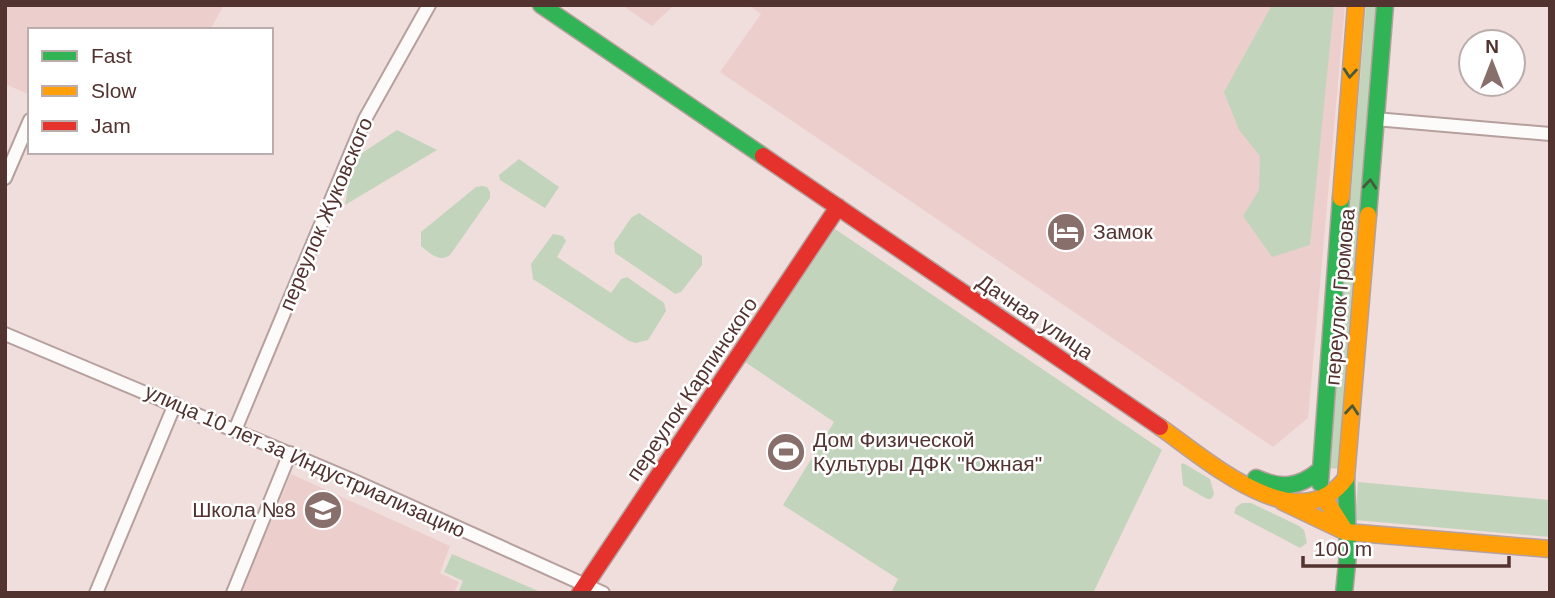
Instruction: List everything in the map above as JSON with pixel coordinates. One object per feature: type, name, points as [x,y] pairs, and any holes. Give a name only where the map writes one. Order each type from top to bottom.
[{"type":"main road","name":"Дачная улица","points":[[541,5],[603,41],[841,203],[1243,483],[1275,492],[1346,532],[1550,549]]},
{"type":"main road","name":"Дачная улица","points":[[561,5],[603,41]]},
{"type":"main road","name":"переулок Громова","points":[[1325,499],[1320,488],[1319,471],[1356,5]]},
{"type":"main road","name":"переулок Громова","points":[[1344,593],[1348,554],[1346,478],[1385,5]]},
{"type":"main road","name":"переулок Карпинского","points":[[582,589],[841,203]]},
{"type":"main road","points":[[1275,492],[1308,482],[1319,471]]},
{"type":"main road","points":[[1275,492],[1299,502],[1325,499],[1336,491],[1346,478]]},
{"type":"main road","points":[[1325,499],[1346,532]]},
{"type":"street","name":"переулок Жуковского","points":[[235,429],[365,119],[429,5]]},
{"type":"street","points":[[1375,119],[1550,134]]},
{"type":"street","points":[[5,178],[28,125]]},
{"type":"street","name":"улица 10 лет за Индустриализацию","points":[[5,334],[290,453],[582,589],[603,593]]},
{"type":"street","points":[[96,593],[175,404]]},
{"type":"street","points":[[233,593],[290,453]]},
{"type":"shaded area","points":[[5,5],[224,5],[211,28],[28,28],[28,94],[5,84]]},
{"type":"shaded area","points":[[622,5],[674,5],[652,26]]},
{"type":"shaded area","points":[[748,5],[1345,5],[1308,418],[1273,447],[720,72],[761,14]]},
{"type":"shaded area","name":"Школа №8","points":[[291,474],[450,546],[440,573],[459,582],[454,593],[241,593]]},
{"type":"green space","points":[[1272,5],[1334,5],[1310,245],[1272,257],[1243,216],[1259,190],[1260,156],[1239,130],[1224,92]]},
{"type":"green space","points":[[1366,5],[1379,5],[1341,469],[1329,468]]},
{"type":"green space","points":[[397,130],[437,150],[345,205],[353,159]]},
{"type":"green space","points":[[519,159],[559,187],[545,208],[500,180],[499,175]]},
{"type":"green space","points":[[476,187],[487,187],[490,198],[450,255],[438,258],[421,246],[421,232]]},
{"type":"green space","points":[[639,213],[702,256],[702,265],[681,292],[675,294],[615,253],[614,243],[631,218]]},
{"type":"green space","points":[[835,229],[1162,450],[1093,593],[891,593],[898,579],[783,505],[834,422],[745,362]]},
{"type":"green space","points":[[553,234],[563,236],[566,241],[557,257],[611,293],[621,279],[627,277],[664,303],[666,311],[648,340],[636,343],[629,341],[533,279],[531,264]]},
{"type":"green space","points":[[1183,463],[1210,479],[1214,494],[1211,499],[1183,485]]},
{"type":"green space","points":[[1358,482],[1550,500],[1550,537],[1355,520]]},
{"type":"green space","points":[[1242,503],[1251,503],[1299,526],[1304,530],[1307,543],[1300,548],[1234,513],[1236,507]]},
{"type":"green space","points":[[452,554],[543,593],[458,593],[463,581],[444,572]]},
{"type":"traffic: fast","points":[[541,5],[763,156]]},
{"type":"traffic: fast","points":[[1368,215],[1385,5]]},
{"type":"traffic: fast","points":[[1320,483],[1341,198]]},
{"type":"traffic: fast","points":[[1256,478],[1273,484],[1289,485],[1304,481],[1319,471]]},
{"type":"traffic: fast","points":[[1344,593],[1348,554],[1346,478]]},
{"type":"traffic: slow","points":[[1341,198],[1356,5]]},
{"type":"traffic: slow","points":[[1160,427],[1226,474],[1252,489],[1278,499],[1303,502],[1326,496],[1346,478],[1368,215]]},
{"type":"traffic: slow","points":[[1325,499],[1346,532]]},
{"type":"traffic: slow","points":[[1283,502],[1346,532],[1550,549]]},
{"type":"traffic: jam","points":[[763,156],[1160,427]]},
{"type":"traffic: jam","points":[[580,593],[838,207]]},
{"type":"place","name":"Замок","points":[[1066,232]]},
{"type":"place","name":"Дом Физической Культуры ДФК \"Южная\"","points":[[786,452]]},
{"type":"place","name":"Школа №8","points":[[323,510]]}]
